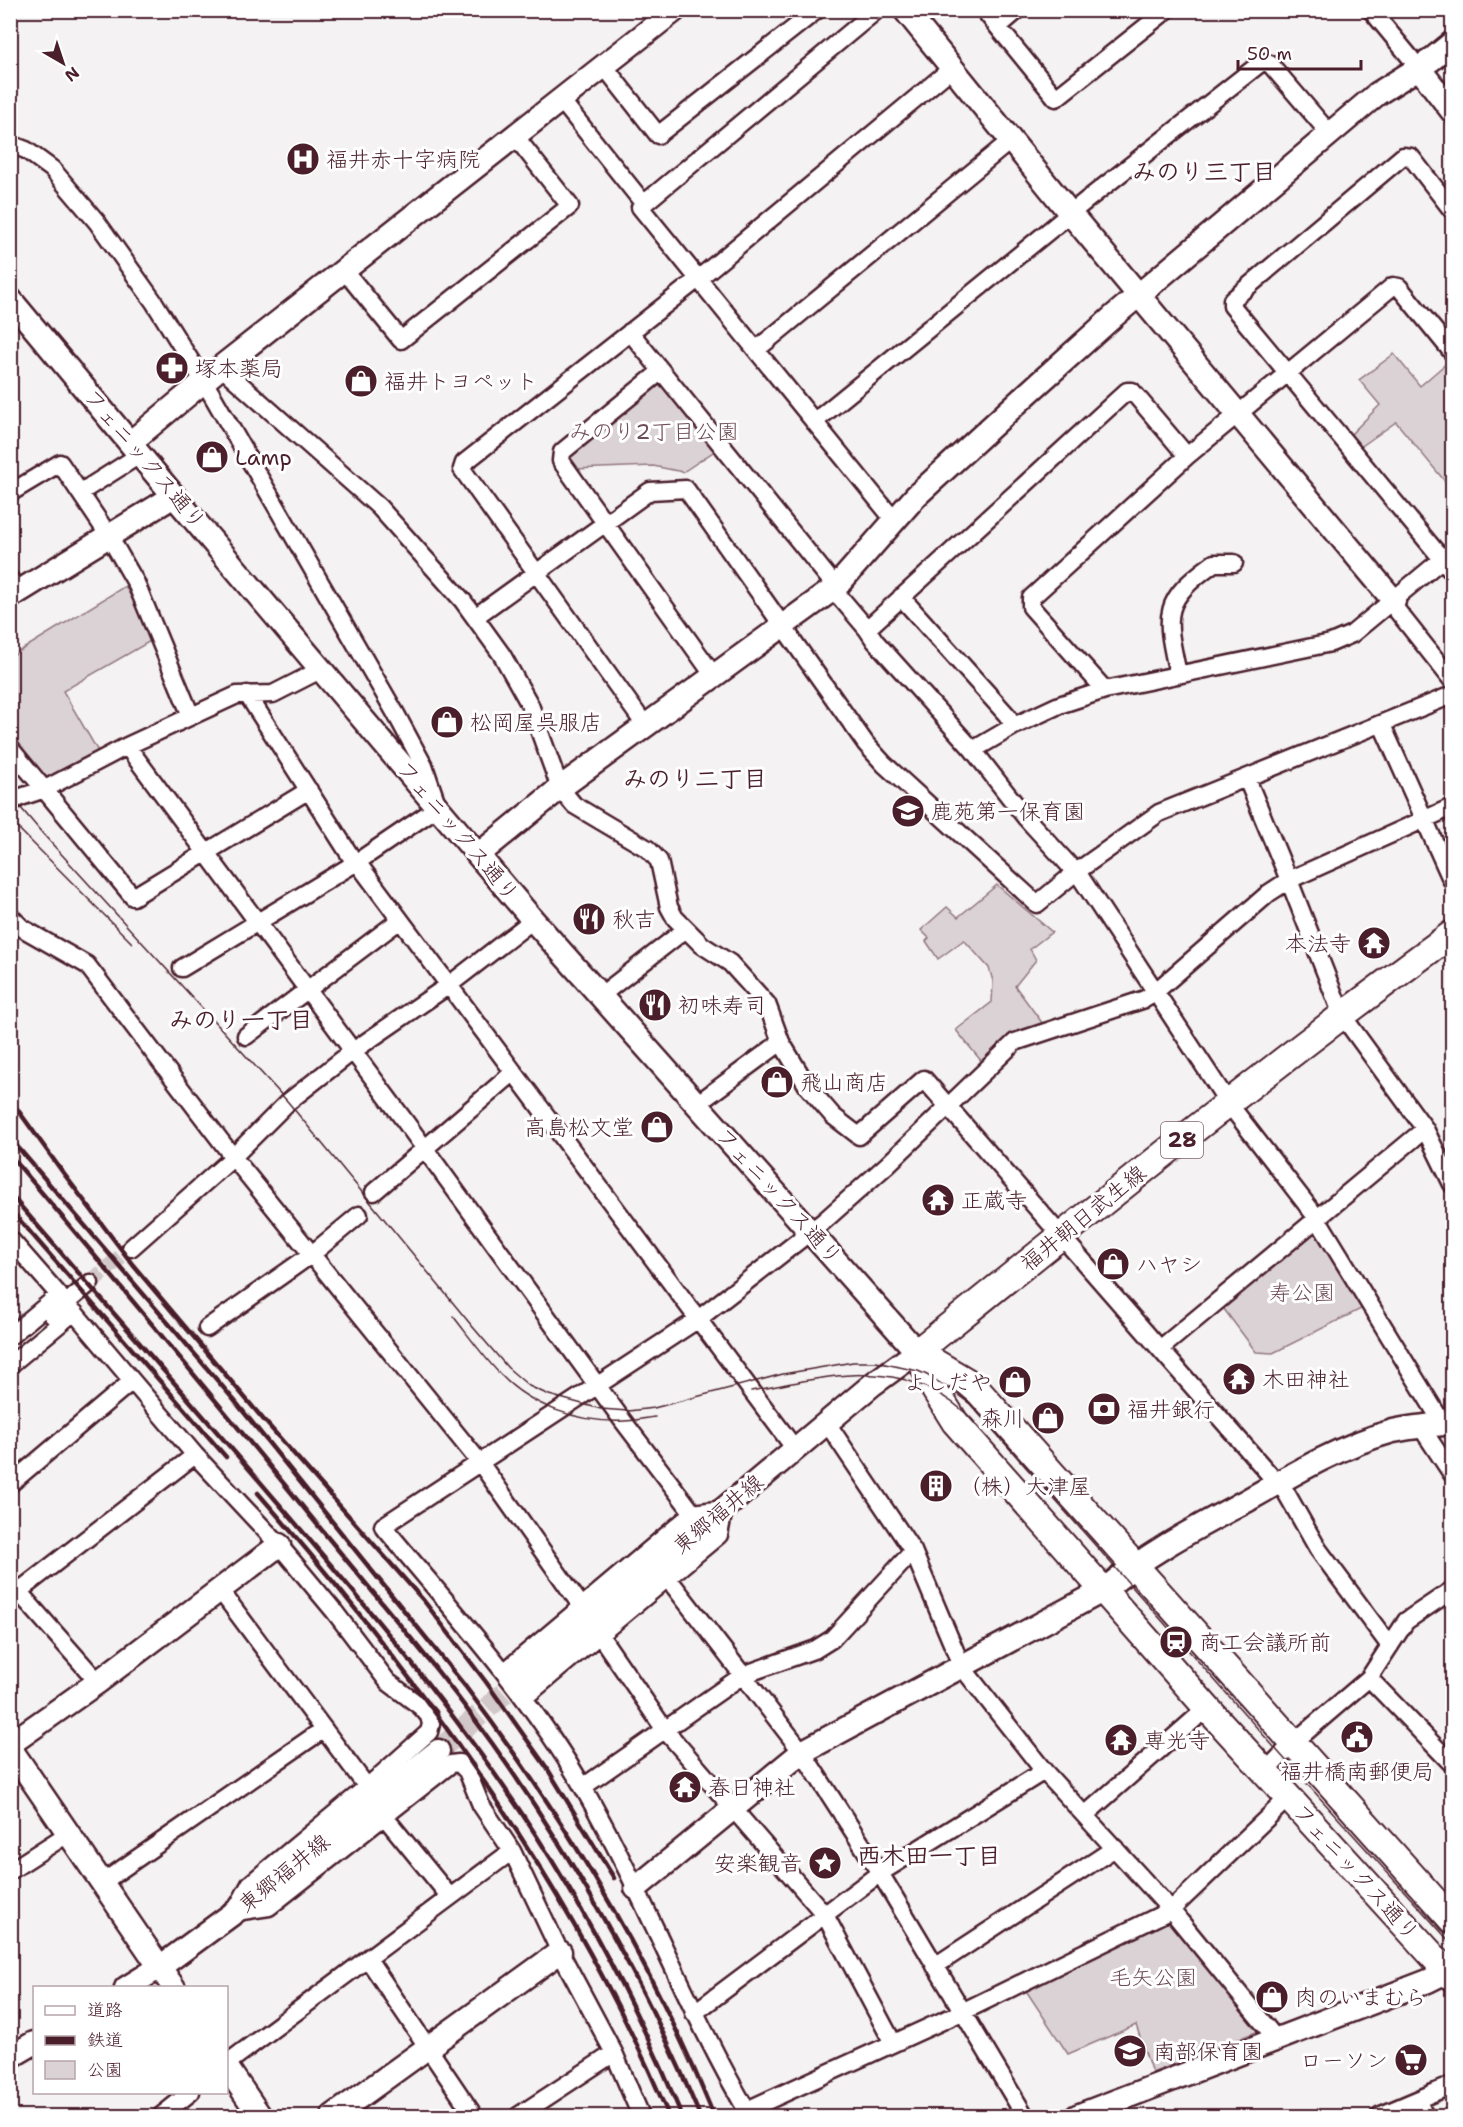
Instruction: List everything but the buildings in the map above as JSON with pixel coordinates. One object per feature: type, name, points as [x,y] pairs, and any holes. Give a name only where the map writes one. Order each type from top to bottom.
[{"type":"main road","name":"福井朝日武生線","points":[[917,1352],[1060,1236],[1341,1015],[1452,934]]},
{"type":"main road","name":"フェニックス通り","points":[[917,1352],[966,1381],[980,1393],[1452,1920]]},
{"type":"main road","name":"フェニックス通り","points":[[917,1352],[935,1390],[955,1422],[1288,1798],[1451,1973]]},
{"type":"street","points":[[81,492],[136,448],[221,367],[675,10]]},
{"type":"street","points":[[604,66],[658,135],[817,10]]},
{"type":"street","points":[[877,10],[640,207],[894,520]]},
{"type":"street","points":[[905,10],[1010,141],[1393,602],[1452,680]]},
{"type":"street","points":[[984,10],[1056,98],[1167,10]]},
{"type":"street","points":[[998,27],[1018,10]]},
{"type":"street","points":[[1371,10],[1452,111]]},
{"type":"street","points":[[478,855],[560,788],[835,588],[916,496],[1018,402],[1138,296],[1377,94],[1419,68],[1452,42]]},
{"type":"street","points":[[814,422],[1070,213],[1262,62],[1270,64],[1329,134]]},
{"type":"street","points":[[645,725],[462,469],[464,463],[698,279],[951,69]]},
{"type":"street","points":[[561,100],[644,204]]},
{"type":"street","points":[[344,270],[401,340],[570,206],[516,136]]},
{"type":"street","points":[[756,350],[1010,141]]},
{"type":"street","points":[[10,144],[26,150],[52,169],[97,222],[154,302],[204,381],[396,714],[424,766],[438,807],[356,862],[182,968]]},
{"type":"street","points":[[973,750],[1014,726],[1059,705],[1105,690],[1331,642],[1352,634],[1449,560],[1287,374],[1232,306],[1232,300],[1403,156],[1411,157],[1452,210]]},
{"type":"street","points":[[1105,690],[1031,607],[1031,598],[1187,456],[1393,286],[1399,287],[1452,352]]},
{"type":"street","name":"フェニックス通り","points":[[10,299],[533,921],[917,1352]]},
{"type":"street","points":[[630,332],[875,641],[973,750],[1026,818],[1076,872],[1228,1104],[1317,1218],[1439,1425],[1452,1474]]},
{"type":"street","points":[[221,367],[379,507],[463,601],[502,655],[530,705],[560,788],[574,806],[648,849],[659,861],[669,907],[675,918],[702,945],[730,963],[767,1004],[781,1042],[808,1087],[832,1116],[859,1136],[924,1079],[1278,1483],[1318,1549],[1390,1646]]},
{"type":"street","points":[[660,372],[562,452],[561,461],[714,676]]},
{"type":"street","points":[[867,629],[1127,391],[1132,391],[1187,456]]},
{"type":"street","points":[[10,493],[60,463],[109,536],[136,584],[191,716]]},
{"type":"street","points":[[475,618],[650,491],[686,489],[866,744],[884,764],[1037,904],[1076,872],[1159,813],[1452,695]]},
{"type":"street","points":[[13,590],[174,496]]},
{"type":"street","points":[[1178,674],[1169,630],[1172,607],[1181,590],[1214,562],[1234,563]]},
{"type":"street","points":[[901,597],[1007,715],[1014,726]]},
{"type":"street","points":[[10,803],[45,789],[127,746],[237,695],[273,694],[322,669]]},
{"type":"street","points":[[248,694],[356,862],[795,1449]]},
{"type":"street","points":[[1382,725],[1452,881]]},
{"type":"street","points":[[127,746],[693,1513]]},
{"type":"street","points":[[10,748],[134,897],[309,790]]},
{"type":"street","points":[[1247,779],[1341,1015],[1425,1129],[1452,1184]]},
{"type":"street","points":[[1288,1798],[1172,1910],[748,2113],[694,2013],[636,1888],[583,1787],[517,1682],[383,1526],[481,1464],[697,1320],[812,1232],[887,1166],[1014,1042],[1145,999],[1269,893],[1289,880],[1452,807]]},
{"type":"street","points":[[10,916],[22,928],[87,964],[233,1157],[481,1464],[582,1607]]},
{"type":"street","points":[[246,1036],[400,920]]},
{"type":"street","points":[[130,1248],[233,1157],[288,1102],[353,1051],[449,985],[533,921]]},
{"type":"street","points":[[600,996],[686,929]]},
{"type":"street","points":[[697,1104],[781,1042]]},
{"type":"street","points":[[374,1192],[513,1072]]},
{"type":"street","points":[[1160,1349],[1425,1129]]},
{"type":"street","points":[[207,1328],[312,1254],[359,1215]]},
{"type":"street","points":[[10,1239],[59,1295],[10,1336]]},
{"type":"street","points":[[10,1351],[90,1283]]},
{"type":"street","points":[[10,1365],[74,1312],[195,1455],[279,1545],[334,1611],[388,1682],[420,1706],[429,1716],[431,1724],[429,1732],[250,1884],[235,1912]]},
{"type":"street","name":"東郷福井線","points":[[517,1682],[873,1384],[917,1352]]},
{"type":"street","points":[[10,1484],[132,1381]]},
{"type":"street","points":[[827,1423],[913,1551],[962,1667],[1044,1771],[1172,1910],[1277,2040]]},
{"type":"street","points":[[636,1888],[802,1752],[1104,1590],[1156,1550],[1278,1483],[1351,1447],[1394,1431],[1439,1425]]},
{"type":"street","points":[[98,1682],[15,1586],[195,1455]]},
{"type":"street","points":[[724,1509],[719,1535],[599,1634],[517,1682],[582,1607],[693,1513],[724,1509]]},
{"type":"street","points":[[173,1986],[10,1746],[279,1545]]},
{"type":"street","points":[[583,1787],[743,1675],[816,1650],[832,1639],[913,1551]]},
{"type":"street","points":[[667,1577],[802,1752],[880,1873],[1025,2116]]},
{"type":"street","points":[[220,1590],[367,1787]]},
{"type":"street","points":[[1265,1772],[1293,1743],[1369,1678],[1406,1621],[1452,1590]]},
{"type":"street","points":[[599,1634],[665,1730],[825,1914],[893,2043]]},
{"type":"street","points":[[1369,1678],[1452,1764]]},
{"type":"street","points":[[1085,1815],[1207,1708]]},
{"type":"street","points":[[103,1882],[324,1729]]},
{"type":"street","name":"東郷福井線","points":[[129,1986],[160,1967],[235,1912],[438,1752]]},
{"type":"street","points":[[235,1912],[269,1907],[451,1764],[459,1763],[467,1771],[481,1805],[512,1851],[560,1952],[614,2053],[641,2116]]},
{"type":"street","points":[[694,2013],[880,1873],[1044,1771]]},
{"type":"street","points":[[384,1816],[450,1897]]},
{"type":"street","points":[[10,1871],[69,1833]]},
{"type":"street","points":[[935,1966],[1115,1848]]},
{"type":"street","points":[[228,2064],[512,1851]]},
{"type":"street","points":[[333,2116],[560,1952]]},
{"type":"street","points":[[368,1959],[474,2116]]},
{"type":"street","points":[[1077,2116],[1451,1973]]},
{"type":"street","points":[[10,2057],[33,2044]]},
{"type":"street","points":[[518,2116],[614,2053]]},
{"type":"street","points":[[228,2068],[260,2116]]},
{"type":"street","points":[[1379,2116],[1452,2085]]},
{"type":"street","points":[[161,2116],[188,2094]]},
{"type":"street","points":[[1417,2100],[1425,2116]]},
{"type":"green space","points":[[1394,354],[1420,386],[1449,361],[1452,365],[1452,404],[1450,406],[1452,409],[1452,490],[1396,422],[1359,448],[1351,434],[1380,405],[1359,380]]},
{"type":"green space","name":"みのり2丁目公園","points":[[654,385],[665,387],[716,450],[683,472],[653,466],[574,469],[568,462],[571,451]]},
{"type":"green space","points":[[125,586],[154,639],[63,691],[99,753],[42,785],[11,742],[10,657]]},
{"type":"green space","points":[[997,885],[1052,932],[1030,949],[1036,960],[1015,986],[1043,1024],[1013,1035],[982,1062],[956,1030],[992,1002],[993,981],[989,968],[964,940],[938,959],[926,941],[929,938],[921,930],[947,907],[958,917]]},
{"type":"green space","name":"寿公園","points":[[1306,1234],[1316,1234],[1363,1308],[1273,1353],[1256,1352],[1221,1305]]},
{"type":"green space","name":"毛矢公園","points":[[1167,1917],[1261,2030],[1152,2073],[1136,2025],[1068,2054],[1021,1983]]},
{"type":"tunnel","points":[[90,1283],[131,1248]]},
{"type":"tunnel","points":[[438,1751],[522,1678]]},
{"type":"tram line","points":[[10,795],[288,1102],[472,1326],[508,1368],[529,1386],[549,1395],[601,1409],[628,1411],[654,1408],[783,1374],[853,1362],[876,1362],[927,1375],[970,1404],[1452,1944]]},
{"type":"tram line","points":[[10,820],[132,943]]},
{"type":"tram line","points":[[453,1316],[499,1373],[511,1385],[540,1403],[590,1419],[632,1421],[655,1417]]},
{"type":"tram line","points":[[751,1391],[812,1379],[841,1376],[869,1375],[897,1378],[924,1386],[950,1400],[975,1422]]},
{"type":"railway","points":[[10,1099],[133,1265],[263,1419],[424,1601],[486,1682],[547,1768],[614,1878]]},
{"type":"railway","points":[[10,1138],[234,1400],[465,1686],[502,1736],[604,1893],[663,2003],[714,2116]]},
{"type":"railway","points":[[10,1155],[202,1384],[439,1673],[486,1734],[589,1893],[637,1980],[700,2116]]},
{"type":"railway","points":[[10,1194],[316,1547],[393,1640],[467,1736],[536,1835],[597,1937],[633,2008],[682,2116]]},
{"type":"railway","points":[[10,1209],[226,1457]]},
{"type":"railway","points":[[258,1493],[378,1637],[489,1788],[540,1867],[587,1948],[630,2031],[669,2116]]},
{"type":"place","name":"福井赤十字病院","points":[[303,159]]},
{"type":"place","name":"塚本薬局","points":[[172,368]]},
{"type":"place","name":"福井トヨペット","points":[[361,381]]},
{"type":"place","name":"Lamp","points":[[212,457]]},
{"type":"place","name":"松岡屋呉服店","points":[[447,722]]},
{"type":"place","name":"鹿苑第一保育園","points":[[908,811]]},
{"type":"place","name":"秋吉","points":[[589,919]]},
{"type":"place","name":"本法寺","points":[[1374,943]]},
{"type":"place","name":"初味寿司","points":[[655,1005]]},
{"type":"place","name":"飛山商店","points":[[777,1082]]},
{"type":"place","name":"高島松文堂","points":[[657,1127]]},
{"type":"place","name":"正蔵寺","points":[[938,1200]]},
{"type":"place","name":"ハヤシ","points":[[1113,1264]]},
{"type":"place","name":"木田神社","points":[[1239,1379]]},
{"type":"place","name":"よしだや","points":[[1015,1382]]},
{"type":"place","name":"福井銀行","points":[[1104,1409]]},
{"type":"place","name":"森川","points":[[1048,1418]]},
{"type":"place","name":"（株）大津屋","points":[[936,1486]]},
{"type":"place","name":"商工会議所前","points":[[1176,1642]]},
{"type":"place","name":"福井橋南郵便局","points":[[1357,1737]]},
{"type":"place","name":"専光寺","points":[[1121,1740]]},
{"type":"place","name":"春日神社","points":[[685,1787]]},
{"type":"place","name":"安楽観音","points":[[825,1863]]},
{"type":"place","name":"肉のいまむら","points":[[1272,1997]]},
{"type":"place","name":"南部保育園","points":[[1130,2051]]},
{"type":"place","name":"ローソン","points":[[1411,2060]]},
{"type":"district","name":"みのり三丁目","points":[[1204,172]]},
{"type":"district","name":"みのり二丁目","points":[[695,779]]},
{"type":"district","name":"みのり一丁目","points":[[241,1020]]},
{"type":"district","name":"西木田一丁目","points":[[929,1856]]}]
